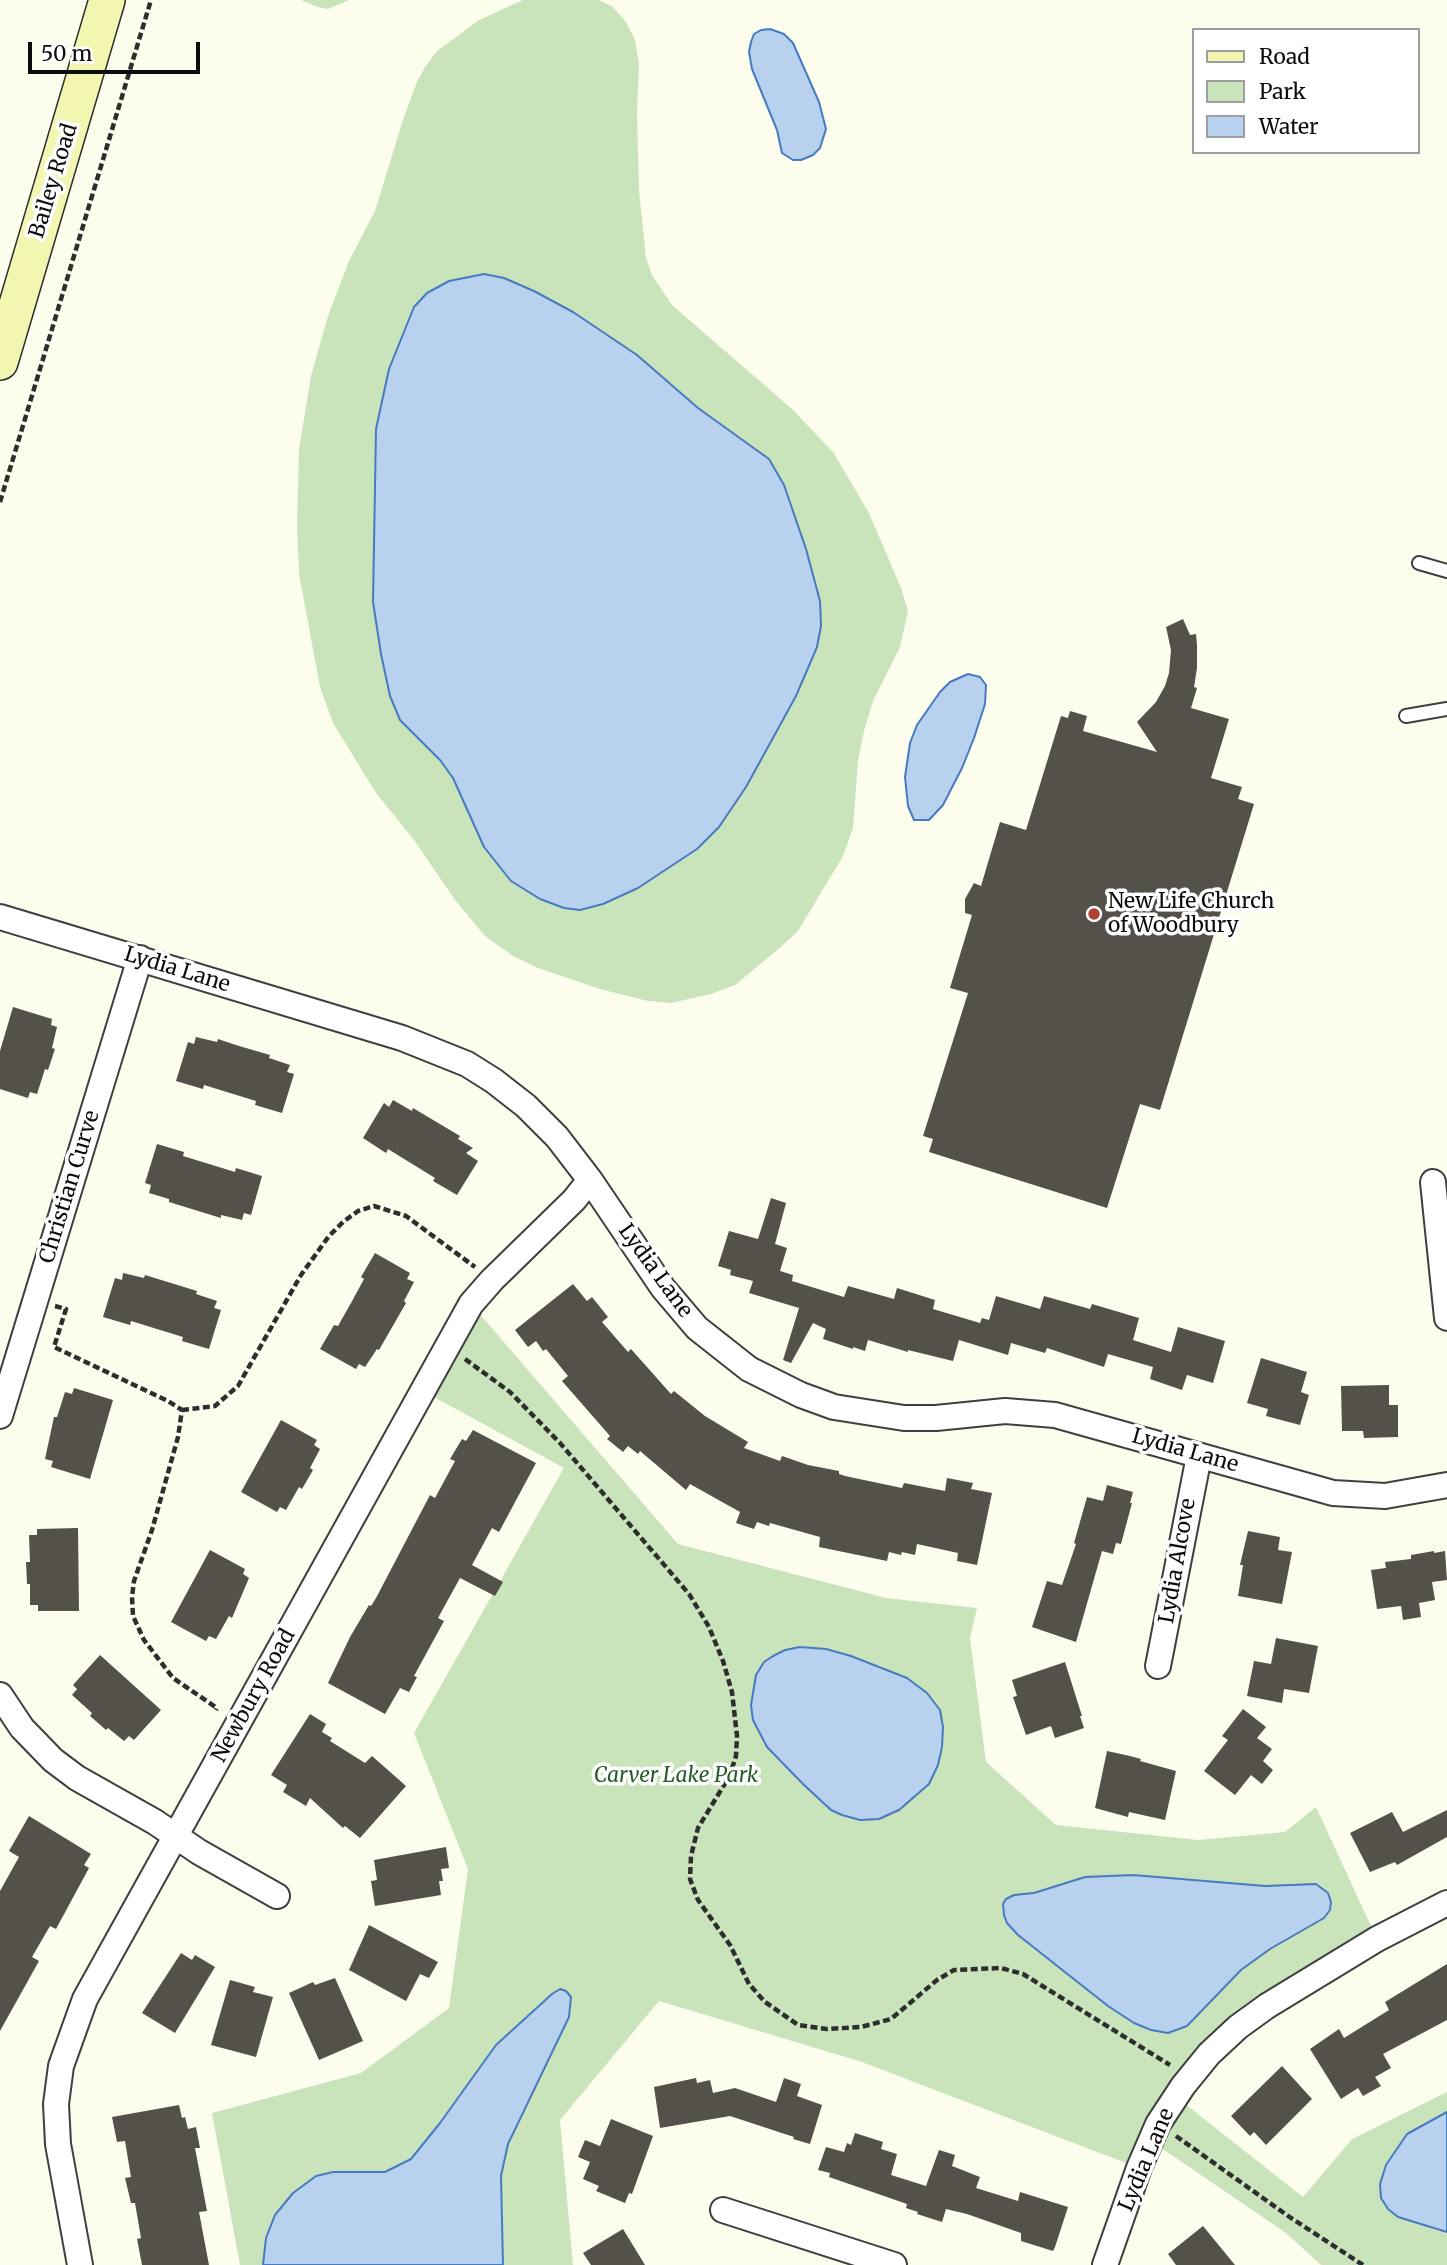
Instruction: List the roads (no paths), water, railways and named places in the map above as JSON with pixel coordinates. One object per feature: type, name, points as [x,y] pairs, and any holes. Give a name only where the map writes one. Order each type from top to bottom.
[{"type":"main road","name":"Bailey Road","points":[[0,362],[107,0]]},
{"type":"street","name":"Lydia Lane","points":[[0,917],[402,1038],[467,1064],[526,1106],[558,1137],[663,1288],[690,1321],[741,1364],[786,1388],[834,1407],[892,1417],[928,1419],[1014,1411],[1055,1415],[1306,1487],[1343,1494],[1385,1496],[1447,1485]]},
{"type":"street","name":"Christian Curve","points":[[0,1416],[140,958]]},
{"type":"street","points":[[1440,1179],[1447,1318]]},
{"type":"street","name":"Newbury Road","points":[[80,2265],[58,2144],[56,2104],[61,2066],[85,1999],[471,1304],[574,1200],[590,1180]]},
{"type":"street","name":"Lydia Alcove","points":[[1158,1666],[1199,1455]]},
{"type":"street","points":[[0,1695],[22,1728],[53,1760],[89,1786],[155,1822],[199,1853],[277,1896]]},
{"type":"street","name":"Lydia Lane","points":[[1105,2265],[1158,2124],[1190,2077],[1219,2044],[1257,2013],[1377,1939],[1447,1903]]},
{"type":"street","points":[[723,2210],[894,2265]]},
{"type":"lane","points":[[1419,563],[1447,571]]},
{"type":"lane","points":[[1406,716],[1447,709]]},
{"type":"water","points":[[770,29],[784,34],[793,43],[819,102],[826,129],[820,148],[813,155],[801,160],[793,160],[782,153],[777,130],[752,69],[749,52],[754,34]]},
{"type":"water","points":[[484,274],[504,278],[573,312],[637,355],[698,408],[769,459],[784,485],[820,601],[821,626],[817,647],[796,696],[746,787],[719,827],[697,849],[638,888],[603,904],[580,910],[564,908],[540,899],[511,881],[484,847],[453,778],[440,760],[400,720],[390,696],[373,602],[376,429],[389,369],[414,307],[427,293],[449,281]]},
{"type":"water","points":[[968,674],[980,677],[986,685],[985,704],[974,738],[943,805],[929,820],[914,820],[908,806],[905,777],[910,743],[917,725],[940,692],[950,682]]},
{"type":"water","points":[[800,1647],[826,1649],[851,1656],[907,1678],[927,1693],[940,1710],[943,1727],[938,1765],[929,1784],[899,1810],[879,1819],[860,1820],[831,1810],[767,1747],[753,1720],[751,1705],[756,1675],[764,1662],[773,1656]]},
{"type":"water","points":[[1133,1875],[1265,1886],[1316,1884],[1328,1893],[1330,1910],[1324,1918],[1270,1949],[1241,1970],[1187,2026],[1168,2033],[1151,2030],[1134,2023],[1108,2006],[1018,1935],[1007,1923],[1004,1915],[1003,1904],[1014,1895],[1034,1893],[1085,1877]]},
{"type":"water","points":[[560,1989],[571,1997],[569,2017],[508,2144],[501,2176],[503,2265],[263,2265],[266,2238],[275,2215],[293,2193],[316,2176],[333,2172],[385,2172],[411,2159],[496,2045]]},
{"type":"water","points":[[1447,2112],[1447,2232],[1398,2217],[1388,2209],[1381,2198],[1380,2184],[1386,2165],[1407,2134]]},
{"type":"place","name":"New Life Church of Woodbury","points":[[1094,914]]},
{"type":"park label","name":"Carver Lake Park","points":[[676,1776]]}]
